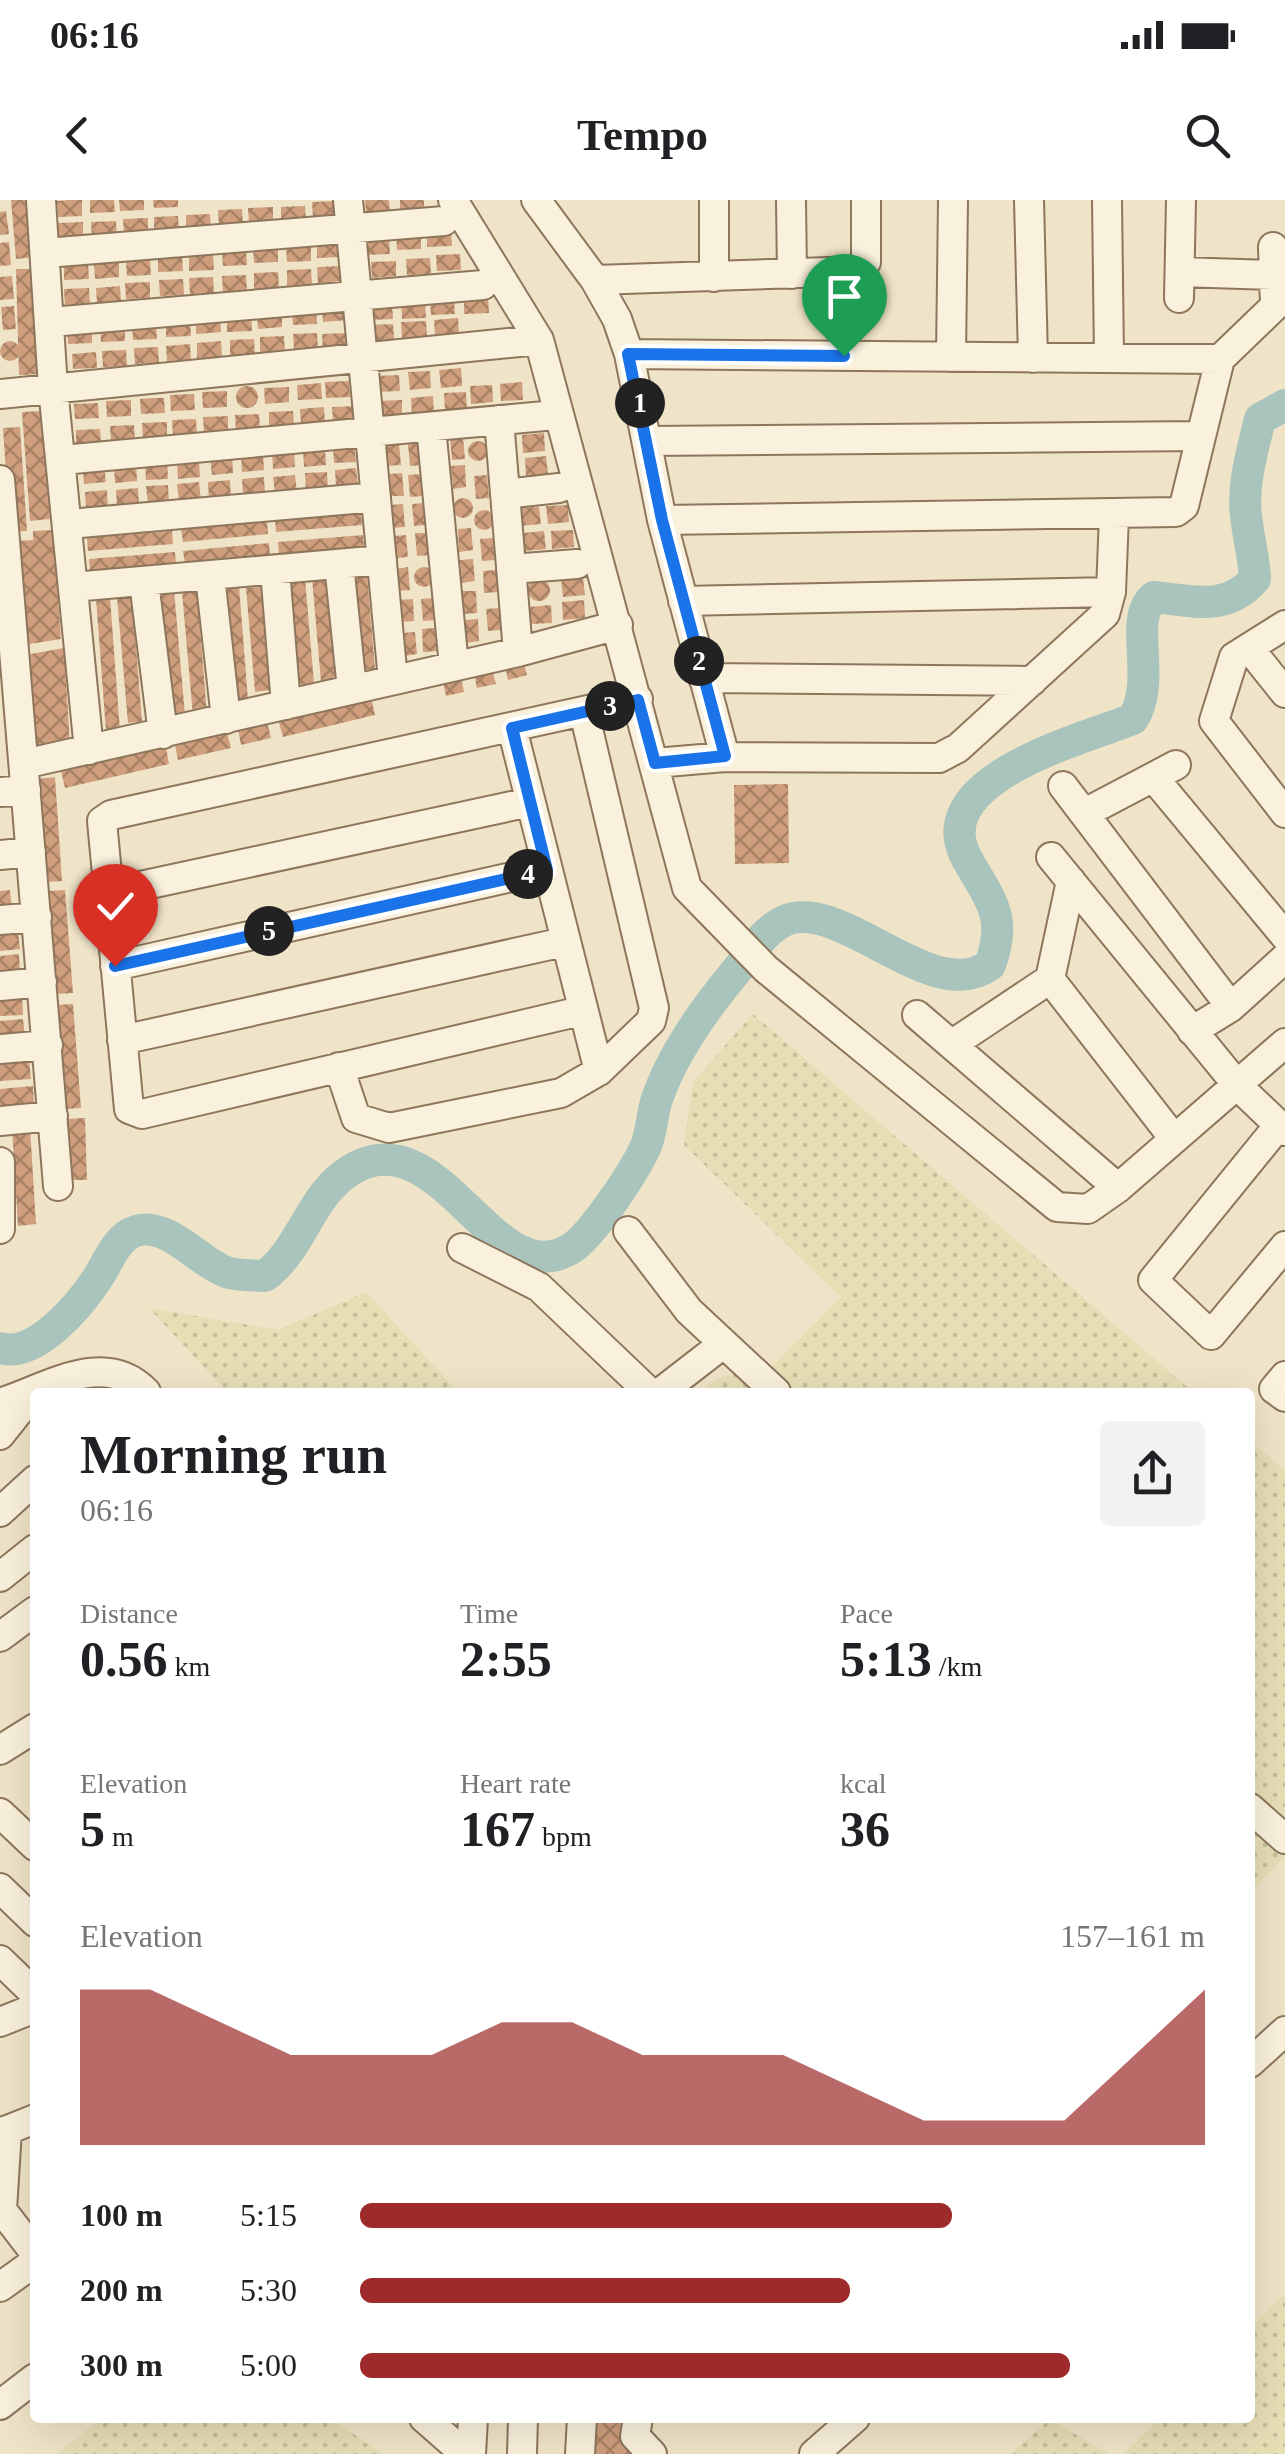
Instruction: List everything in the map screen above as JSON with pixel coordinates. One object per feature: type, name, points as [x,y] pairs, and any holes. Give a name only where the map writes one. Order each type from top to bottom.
[{"type":"street","points":[[41,200],[53,388],[89,750]]},
{"type":"street","points":[[714,200],[714,277]]},
{"type":"street","points":[[791,200],[792,274]]},
{"type":"street","points":[[595,280],[858,271],[866,262],[866,200]]},
{"type":"street","points":[[951,357],[953,200]]},
{"type":"street","points":[[1029,200],[1033,358]]},
{"type":"street","points":[[1107,200],[1109,358]]},
{"type":"street","points":[[662,520],[1176,512],[1184,506],[1198,436],[1220,359],[1275,306],[1274,261],[1180,285],[1181,200]]},
{"type":"street","points":[[539,202],[595,280],[617,319],[648,440],[662,520],[725,756]]},
{"type":"street","points":[[46,253],[350,214],[449,210],[539,340],[687,888],[766,969],[1057,1207],[1088,1209],[1118,1188],[1172,1136],[1285,1043]]},
{"type":"street","points":[[350,214],[392,680]]},
{"type":"street","points":[[51,322],[484,285]]},
{"type":"street","points":[[0,394],[539,340]]},
{"type":"street","points":[[628,354],[1220,359]]},
{"type":"street","points":[[62,460],[545,416]]},
{"type":"street","points":[[499,420],[518,652]]},
{"type":"street","points":[[432,427],[454,666]]},
{"type":"street","points":[[648,440],[1198,436]]},
{"type":"street","points":[[0,480],[10,721],[17,782],[32,852],[58,1186]]},
{"type":"street","points":[[505,494],[559,488]]},
{"type":"street","points":[[68,524],[376,497]]},
{"type":"street","points":[[655,763],[725,756],[938,758],[958,748],[1105,614],[1111,592],[1114,515]]},
{"type":"street","points":[[74,587],[382,560]]},
{"type":"street","points":[[339,564],[352,689]]},
{"type":"street","points":[[511,569],[576,564]]},
{"type":"street","points":[[275,570],[286,705]]},
{"type":"street","points":[[210,576],[226,719]]},
{"type":"street","points":[[144,582],[163,734]]},
{"type":"street","points":[[684,601],[1111,592]]},
{"type":"street","points":[[17,782],[89,750],[518,652],[618,625]]},
{"type":"street","points":[[1285,625],[1234,657],[1214,721],[1285,813]]},
{"type":"street","points":[[1248,648],[1285,693]]},
{"type":"street","points":[[703,678],[1032,681]]},
{"type":"street","points":[[581,1011],[142,1114],[128,1109],[100,834],[102,821],[111,815],[638,700]]},
{"type":"street","points":[[339,1068],[356,1118],[388,1128],[561,1093],[599,1071],[651,1021],[654,1008],[584,712]]},
{"type":"street","points":[[512,728],[599,1071]]},
{"type":"street","points":[[1084,813],[1165,772],[1285,936]]},
{"type":"street","points":[[1063,786],[1231,1007]]},
{"type":"street","points":[[108,893],[530,802]]},
{"type":"street","points":[[0,855],[32,852]]},
{"type":"street","points":[[1051,856],[1236,1082],[1282,1128],[1153,1280],[1211,1336],[1285,1246]]},
{"type":"street","points":[[115,966],[547,870]]},
{"type":"street","points":[[954,1044],[1050,979],[1071,880]]},
{"type":"street","points":[[0,920],[37,916]]},
{"type":"street","points":[[122,1040],[564,942]]},
{"type":"street","points":[[1192,1030],[1231,1007],[1285,958]]},
{"type":"street","points":[[1050,979],[1172,1136]]},
{"type":"street","points":[[0,986],[42,982]]},
{"type":"street","points":[[917,1015],[1118,1188]]},
{"type":"street","points":[[0,1049],[48,1044]]},
{"type":"street","points":[[0,1122],[53,1116]]},
{"type":"street","points":[[0,1162],[0,1229]]},
{"type":"street","points":[[628,1230],[688,1311],[772,1388]]},
{"type":"street","points":[[462,1248],[540,1287],[645,1388]]},
{"type":"street","points":[[666,1388],[723,1344]]},
{"type":"street","points":[[1285,1376],[1274,1388],[1285,1398]]},
{"type":"street","points":[[75,1388],[125,1383]]},
{"type":"street","points":[[0,1403],[30,1394]]},
{"type":"street","points":[[0,1435],[30,1398]]},
{"type":"street","points":[[0,1512],[30,1485]]},
{"type":"street","points":[[0,1578],[30,1554]]},
{"type":"street","points":[[0,1637],[30,1616]]},
{"type":"street","points":[[0,1750],[30,1731]]},
{"type":"street","points":[[1255,1812],[1285,1839]]},
{"type":"street","points":[[0,1813],[30,1834]]},
{"type":"street","points":[[0,1888],[30,1917]]},
{"type":"street","points":[[0,1960],[30,1989]]},
{"type":"street","points":[[0,2022],[30,2010]]},
{"type":"street","points":[[1255,2058],[1285,2031]]},
{"type":"street","points":[[1,2210],[20,2127]]},
{"type":"street","points":[[1,2210],[30,2213]]},
{"type":"street","points":[[1,2210],[30,2247]]},
{"type":"street","points":[[0,2287],[30,2266]]},
{"type":"street","points":[[0,2405],[30,2382]]},
{"type":"street","points":[[430,2423],[468,2454]]},
{"type":"street","points":[[468,2454],[472,2423]]},
{"type":"street","points":[[522,2454],[524,2423]]},
{"type":"street","points":[[580,2454],[582,2423]]},
{"type":"street","points":[[637,2423],[635,2436],[652,2454]]},
{"type":"street","points":[[814,2454],[841,2423]]},
{"type":"shaded area","points":[[753,1014],[1188,1388],[706,1388],[719,1378],[773,1366],[841,1297],[684,1145],[693,1082]]},
{"type":"shaded area","points":[[366,1292],[454,1388],[223,1388],[149,1308],[278,1330]]},
{"type":"shaded area","points":[[1255,1445],[1285,1471],[1285,1856],[1255,1889]]},
{"type":"shaded area","points":[[1285,2293],[1285,2454],[1123,2454],[1155,2423],[1255,2423],[1255,2323]]},
{"type":"shaded area","points":[[96,2423],[338,2423],[382,2454],[57,2454]]},
{"type":"shaded area","points":[[1046,2423],[1057,2423],[1109,2454],[1011,2454]]},
{"type":"building","points":[[11,200],[29,200],[35,257],[16,259]]},
{"type":"building","points":[[82,200],[82,216],[58,217],[57,201]]},
{"type":"building","points":[[90,200],[114,200],[115,212],[90,213]]},
{"type":"building","points":[[119,200],[144,200],[144,210],[120,211]]},
{"type":"building","points":[[153,200],[178,200],[178,207],[154,208]]},
{"type":"building","points":[[365,200],[389,200],[390,213],[366,213]]},
{"type":"building","points":[[400,200],[424,200],[424,209],[400,211]]},
{"type":"building","points":[[337,201],[337,217],[313,218],[312,202]]},
{"type":"building","points":[[305,206],[306,221],[281,223],[281,207]]},
{"type":"building","points":[[273,207],[273,222],[249,223],[248,208]]},
{"type":"building","points":[[242,209],[243,225],[219,226],[218,210]]},
{"type":"building","points":[[6,211],[9,234],[0,235],[0,212]]},
{"type":"building","points":[[210,214],[211,230],[186,231],[186,215]]},
{"type":"building","points":[[178,216],[179,232],[154,233],[154,217]]},
{"type":"building","points":[[148,218],[148,233],[124,234],[123,219]]},
{"type":"building","points":[[116,221],[117,237],[92,238],[91,222]]},
{"type":"building","points":[[83,222],[83,238],[59,239],[58,223]]},
{"type":"building","points":[[451,231],[452,246],[427,247],[427,232]]},
{"type":"building","points":[[421,233],[421,249],[397,250],[396,234]]},
{"type":"building","points":[[389,238],[390,254],[365,255],[364,240]]},
{"type":"building","points":[[341,241],[342,257],[317,258],[317,242]]},
{"type":"building","points":[[9,242],[11,265],[0,266],[0,243]]},
{"type":"building","points":[[311,245],[311,261],[287,262],[286,247]]},
{"type":"building","points":[[278,246],[278,262],[254,263],[253,247]]},
{"type":"building","points":[[246,250],[247,265],[223,266],[222,251]]},
{"type":"building","points":[[213,254],[214,270],[189,271],[189,255]]},
{"type":"building","points":[[460,254],[461,270],[437,271],[436,255]]},
{"type":"building","points":[[182,256],[183,271],[158,272],[158,257]]},
{"type":"building","points":[[430,258],[431,274],[407,275],[406,259]]},
{"type":"building","points":[[150,260],[151,275],[127,276],[126,261]]},
{"type":"building","points":[[396,261],[396,276],[372,278],[371,262]]},
{"type":"building","points":[[119,262],[119,277],[95,279],[94,263]]},
{"type":"building","points":[[88,263],[89,279],[64,280],[64,264]]},
{"type":"building","points":[[342,266],[342,281],[318,283],[317,267]]},
{"type":"building","points":[[16,269],[40,269],[44,374],[19,375]]},
{"type":"building","points":[[311,269],[312,284],[287,286],[287,270]]},
{"type":"building","points":[[278,272],[279,288],[254,289],[254,273]]},
{"type":"building","points":[[246,275],[247,291],[223,292],[222,276]]},
{"type":"building","points":[[12,276],[14,299],[0,300],[0,277]]},
{"type":"building","points":[[213,277],[214,293],[190,294],[189,278]]},
{"type":"building","points":[[183,279],[184,295],[160,296],[159,280]]},
{"type":"building","points":[[150,282],[150,298],[126,299],[125,283]]},
{"type":"building","points":[[120,286],[121,302],[97,303],[96,288]]},
{"type":"building","points":[[89,288],[90,304],[65,305],[64,289]]},
{"type":"building","points":[[488,297],[489,313],[464,314],[464,298]]},
{"type":"building","points":[[454,298],[455,314],[431,315],[430,299]]},
{"type":"building","points":[[425,302],[426,318],[402,319],[401,303]]},
{"type":"building","points":[[392,303],[393,319],[368,320],[367,304]]},
{"type":"building","points":[[347,305],[348,320],[323,322],[322,306]]},
{"type":"building","points":[[14,306],[16,329],[3,330],[1,307]]},
{"type":"building","points":[[316,308],[317,324],[293,325],[292,309]]},
{"type":"building","points":[[282,312],[282,327],[258,329],[257,313]]},
{"type":"building","points":[[251,315],[252,331],[227,332],[227,316]]},
{"type":"building","points":[[220,317],[221,332],[196,334],[196,318]]},
{"type":"building","points":[[458,318],[459,334],[435,335],[434,320]]},
{"type":"building","points":[[190,320],[191,336],[166,337],[166,321]]},
{"type":"building","points":[[426,321],[427,337],[402,338],[401,322]]},
{"type":"building","points":[[156,323],[157,339],[133,340],[132,325]]},
{"type":"building","points":[[393,324],[394,339],[370,341],[369,325]]},
{"type":"building","points":[[125,325],[125,341],[101,342],[100,326]]},
{"type":"building","points":[[92,328],[92,343],[68,344],[67,329]]},
{"type":"building","points":[[317,333],[318,349],[294,350],[293,334]]},
{"type":"building","points":[[346,333],[347,349],[323,350],[322,334]]},
{"type":"building","points":[[284,336],[285,352],[260,353],[260,337]]},
{"type":"building","points":[[254,339],[255,355],[230,356],[230,340]]},
{"type":"building","points":[[10,341],[20,351],[10,361],[0,351]]},
{"type":"building","points":[[221,341],[222,357],[197,358],[197,343]]},
{"type":"building","points":[[190,344],[191,360],[167,361],[166,346]]},
{"type":"building","points":[[158,347],[159,363],[135,364],[134,348]]},
{"type":"building","points":[[126,350],[127,366],[103,367],[102,351]]},
{"type":"building","points":[[96,352],[97,368],[73,369],[72,354]]},
{"type":"building","points":[[461,368],[462,386],[441,388],[439,370]]},
{"type":"building","points":[[430,371],[431,388],[410,390],[408,372]]},
{"type":"building","points":[[399,375],[400,391],[375,392],[375,376]]},
{"type":"building","points":[[349,381],[350,397],[326,398],[325,382]]},
{"type":"building","points":[[522,382],[523,400],[501,401],[500,384]]},
{"type":"building","points":[[321,383],[322,399],[298,400],[297,385]]},
{"type":"building","points":[[492,385],[493,402],[471,404],[470,386]]},
{"type":"building","points":[[247,386],[255,389],[255,405],[247,408],[239,405],[236,397],[239,389]]},
{"type":"building","points":[[289,387],[289,402],[265,404],[264,388]]},
{"type":"building","points":[[227,391],[227,407],[203,408],[202,392]]},
{"type":"building","points":[[466,392],[467,409],[445,411],[444,393]]},
{"type":"building","points":[[194,394],[195,410],[171,411],[170,395]]},
{"type":"building","points":[[433,396],[434,414],[412,415],[411,398]]},
{"type":"building","points":[[164,398],[165,413],[141,414],[140,399]]},
{"type":"building","points":[[131,400],[131,416],[107,417],[106,401]]},
{"type":"building","points":[[402,400],[402,415],[378,416],[377,401]]},
{"type":"building","points":[[98,403],[99,418],[75,419],[74,404]]},
{"type":"building","points":[[356,406],[357,421],[333,422],[332,407]]},
{"type":"building","points":[[324,407],[325,423],[301,424],[300,409]]},
{"type":"building","points":[[43,411],[50,519],[30,521],[22,412]]},
{"type":"building","points":[[293,411],[294,426],[269,428],[269,412]]},
{"type":"building","points":[[259,414],[260,429],[236,431],[235,415]]},
{"type":"building","points":[[228,416],[228,432],[204,433],[203,417]]},
{"type":"building","points":[[196,419],[197,435],[173,436],[172,420]]},
{"type":"building","points":[[167,422],[167,438],[143,439],[142,423]]},
{"type":"building","points":[[134,425],[135,440],[111,441],[110,426]]},
{"type":"building","points":[[20,427],[27,531],[10,532],[3,428]]},
{"type":"building","points":[[100,429],[101,444],[76,445],[76,430]]},
{"type":"building","points":[[544,433],[545,451],[523,453],[522,435]]},
{"type":"building","points":[[463,437],[465,459],[452,460],[450,438]]},
{"type":"building","points":[[478,441],[488,451],[478,461],[468,451]]},
{"type":"building","points":[[399,443],[401,465],[387,466],[386,444]]},
{"type":"building","points":[[421,443],[423,465],[410,466],[408,444]]},
{"type":"building","points":[[354,444],[356,462],[334,463],[333,446]]},
{"type":"building","points":[[325,448],[326,465],[304,467],[303,450]]},
{"type":"building","points":[[294,450],[295,467],[273,469],[272,452]]},
{"type":"building","points":[[263,453],[264,470],[242,472],[241,454]]},
{"type":"building","points":[[232,455],[233,473],[212,475],[210,457]]},
{"type":"building","points":[[546,456],[548,474],[526,476],[525,458]]},
{"type":"building","points":[[199,460],[200,477],[178,479],[177,461]]},
{"type":"building","points":[[167,461],[168,479],[146,480],[145,463]]},
{"type":"building","points":[[136,463],[137,481],[115,483],[114,465]]},
{"type":"building","points":[[104,465],[106,482],[84,484],[83,467]]},
{"type":"building","points":[[465,465],[466,487],[453,489],[451,466]]},
{"type":"building","points":[[356,468],[358,486],[336,487],[335,470]]},
{"type":"building","points":[[327,472],[328,489],[306,491],[305,473]]},
{"type":"building","points":[[402,473],[404,496],[391,496],[389,474]]},
{"type":"building","points":[[422,474],[424,496],[410,497],[408,475]]},
{"type":"building","points":[[295,475],[297,493],[275,494],[273,477]]},
{"type":"building","points":[[487,475],[489,498],[476,499],[474,476]]},
{"type":"building","points":[[264,477],[265,494],[243,496],[242,479]]},
{"type":"building","points":[[230,480],[231,498],[209,499],[208,482]]},
{"type":"building","points":[[199,482],[201,500],[179,501],[177,484]]},
{"type":"building","points":[[168,485],[169,502],[148,504],[146,486]]},
{"type":"building","points":[[138,488],[139,506],[117,507],[116,490]]},
{"type":"building","points":[[107,490],[108,508],[86,509],[85,492]]},
{"type":"building","points":[[463,498],[473,508],[463,518],[453,508]]},
{"type":"building","points":[[425,503],[427,525],[414,526],[412,504]]},
{"type":"building","points":[[403,504],[405,527],[392,528],[390,505]]},
{"type":"building","points":[[568,505],[569,522],[548,524],[546,506]]},
{"type":"building","points":[[539,507],[541,524],[519,526],[518,508]]},
{"type":"building","points":[[484,510],[494,520],[484,530],[474,520]]},
{"type":"building","points":[[361,512],[362,525],[276,532],[275,520]]},
{"type":"building","points":[[267,522],[268,534],[183,542],[181,529]]},
{"type":"building","points":[[471,528],[473,550],[459,552],[458,529]]},
{"type":"building","points":[[53,530],[61,639],[23,645],[15,541],[33,540],[33,531]]},
{"type":"building","points":[[573,530],[574,547],[552,549],[551,531]]},
{"type":"building","points":[[172,531],[173,544],[88,551],[87,538]]},
{"type":"building","points":[[544,531],[546,549],[524,551],[523,533]]},
{"type":"building","points":[[415,533],[428,533],[430,555],[417,556]]},
{"type":"building","points":[[363,535],[364,547],[279,555],[278,542]]},
{"type":"building","points":[[406,535],[408,557],[394,558],[393,536]]},
{"type":"building","points":[[493,538],[495,560],[482,561],[480,539]]},
{"type":"building","points":[[269,543],[270,556],[185,563],[183,551]]},
{"type":"building","points":[[175,552],[176,564],[90,572],[89,559]]},
{"type":"building","points":[[473,559],[475,581],[461,583],[460,560]]},
{"type":"building","points":[[408,567],[410,590],[396,591],[395,569]]},
{"type":"building","points":[[424,567],[434,577],[424,587],[414,577]]},
{"type":"building","points":[[496,570],[498,592],[484,593],[483,571]]},
{"type":"building","points":[[367,575],[375,669],[361,670],[352,577]]},
{"type":"building","points":[[326,577],[335,680],[321,682],[312,578]]},
{"type":"building","points":[[583,578],[585,595],[563,597],[561,579]]},
{"type":"building","points":[[305,579],[314,683],[299,685],[290,581]]},
{"type":"building","points":[[539,579],[547,582],[547,598],[539,601],[531,598],[528,590],[531,582]]},
{"type":"building","points":[[239,586],[248,700],[234,701],[224,587]]},
{"type":"building","points":[[261,587],[270,690],[255,692],[246,588]]},
{"type":"building","points":[[174,590],[185,715],[170,716],[160,591]]},
{"type":"building","points":[[197,591],[207,715],[193,716],[182,592]]},
{"type":"building","points":[[462,591],[476,591],[477,613],[464,614]]},
{"type":"building","points":[[110,597],[120,731],[106,732],[96,598]]},
{"type":"building","points":[[132,597],[142,721],[128,723],[117,598]]},
{"type":"building","points":[[434,598],[436,620],[423,621],[421,599]]},
{"type":"building","points":[[413,599],[414,621],[401,622],[399,600]]},
{"type":"building","points":[[584,600],[585,618],[563,620],[562,602]]},
{"type":"building","points":[[551,605],[552,623],[530,624],[529,607]]},
{"type":"building","points":[[499,608],[501,630],[488,631],[486,609]]},
{"type":"building","points":[[478,619],[479,641],[466,643],[464,620]]},
{"type":"building","points":[[435,628],[437,651],[423,652],[422,629]]},
{"type":"building","points":[[415,632],[417,654],[404,656],[402,633]]},
{"type":"building","points":[[64,648],[70,746],[32,748],[25,655]]},
{"type":"building","points":[[523,661],[527,675],[508,680],[505,666]]},
{"type":"building","points":[[492,669],[496,684],[477,688],[474,674]]},
{"type":"building","points":[[461,677],[464,692],[446,696],[443,682]]},
{"type":"building","points":[[371,697],[375,715],[283,737],[278,719]]},
{"type":"building","points":[[267,722],[271,738],[241,745],[238,729]]},
{"type":"building","points":[[227,733],[231,748],[178,760],[175,745]]},
{"type":"building","points":[[166,747],[169,764],[65,788],[61,771]]},
{"type":"building","points":[[55,777],[62,881],[46,882],[38,779]]},
{"type":"building","points":[[788,784],[789,863],[735,864],[734,785]]},
{"type":"building","points":[[10,890],[12,909],[0,910],[0,891]]},
{"type":"building","points":[[65,890],[73,993],[56,994],[48,891]]},
{"type":"building","points":[[18,931],[20,949],[0,951],[0,932]]},
{"type":"building","points":[[19,954],[20,973],[0,974],[0,956]]},
{"type":"building","points":[[22,996],[23,1015],[0,1016],[0,998]]},
{"type":"building","points":[[73,1004],[81,1108],[64,1109],[56,1005]]},
{"type":"building","points":[[23,1019],[25,1038],[0,1039],[0,1021]]},
{"type":"building","points":[[29,1060],[31,1079],[0,1081],[0,1062]]},
{"type":"building","points":[[33,1086],[34,1105],[0,1107],[0,1089]]},
{"type":"building","points":[[85,1118],[87,1180],[69,1180],[67,1119]]},
{"type":"building","points":[[12,1128],[30,1128],[36,1224],[18,1226]]},
{"type":"building","points":[[593,2423],[626,2423],[622,2445],[632,2454],[592,2454]]},
{"type":"waterway","points":[[0,1348],[28,1346],[55,1327],[89,1290],[118,1245],[136,1231],[148,1229],[171,1237],[226,1272],[265,1276],[289,1250],[317,1204],[340,1177],[356,1167],[387,1160],[416,1168],[443,1186],[518,1250],[544,1257],[572,1248],[603,1215],[642,1154],[664,1081],[691,1031],[758,942],[784,921],[807,917],[832,923],[941,973],[967,974],[990,965],[997,921],[967,859],[959,831],[967,806],[987,785],[1015,766],[1133,719],[1143,686],[1143,620],[1154,597],[1196,602],[1221,600],[1255,579],[1245,503],[1249,467],[1260,419],[1285,405]]},
{"type":"route","points":[[115,966],[547,870],[512,728],[638,700],[655,763],[725,756],[662,520],[628,354],[844,356]]}]
